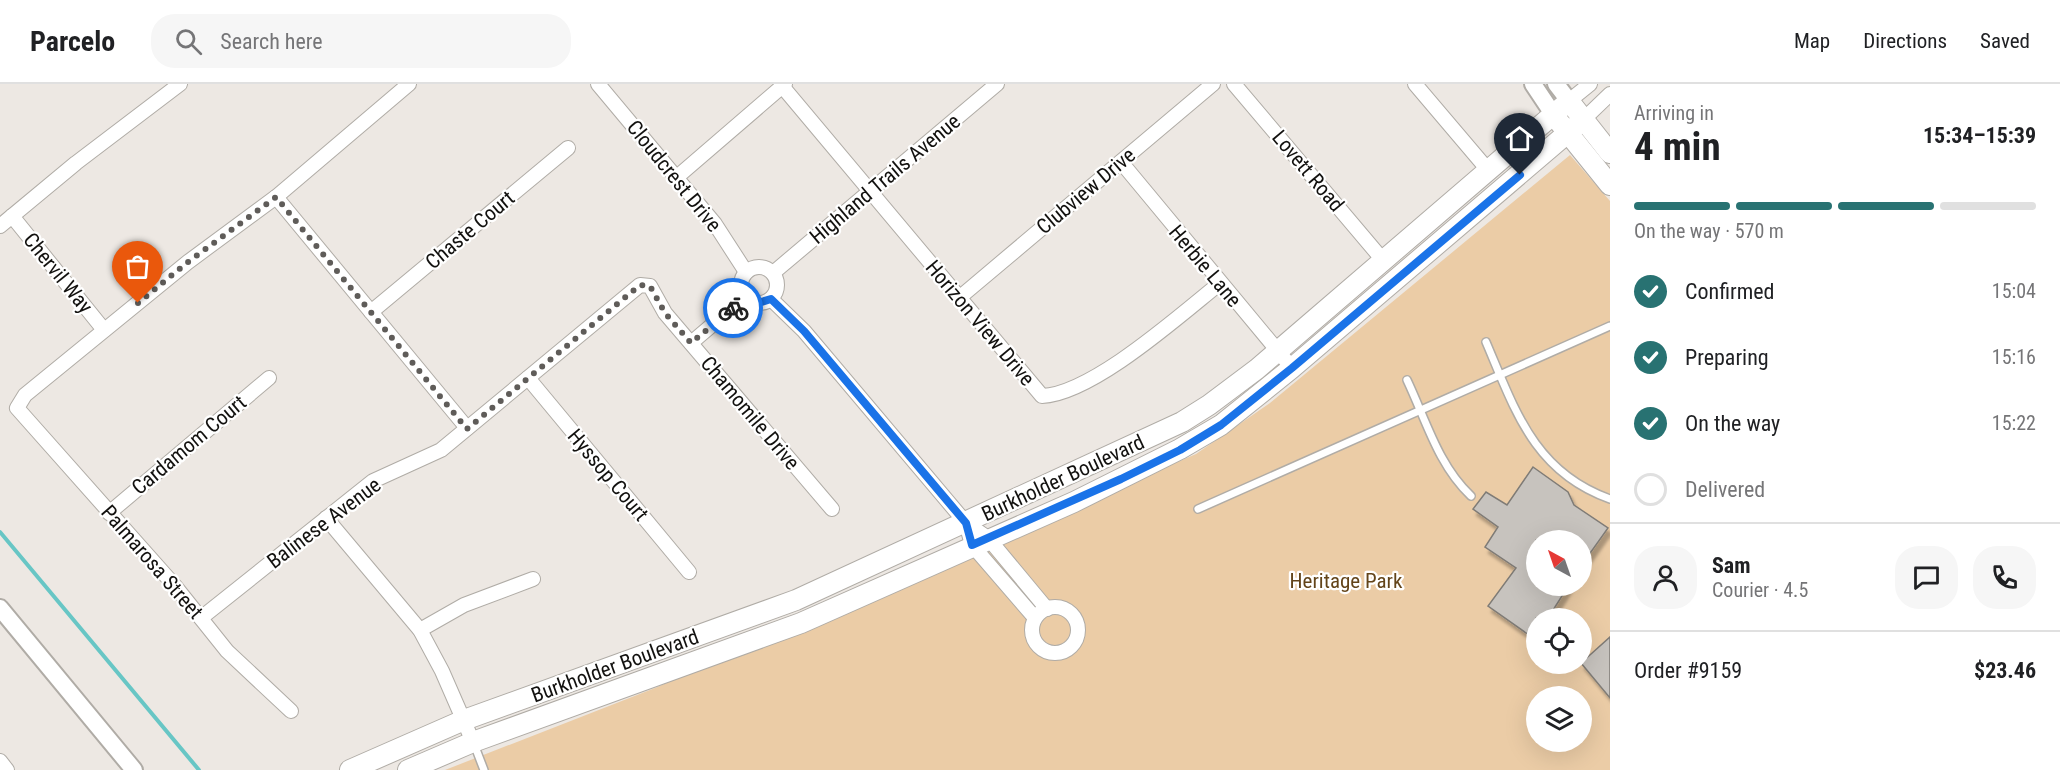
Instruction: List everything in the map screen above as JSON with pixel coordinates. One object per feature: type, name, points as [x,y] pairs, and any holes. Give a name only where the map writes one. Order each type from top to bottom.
[{"type":"main road","name":"Burkholder Boulevard","points":[[350,770],[464,720],[750,618],[966,523],[1182,422],[1234,387],[1569,100]]},
{"type":"main road","points":[[1569,100],[1610,153]]},
{"type":"main road","points":[[1552,114],[1610,185]]},
{"type":"main road","name":"Burkholder Boulevard","points":[[408,770],[473,742],[757,641],[1074,502],[1180,450],[1221,425],[1292,368],[1584,119]]},
{"type":"street","points":[[104,330],[188,262],[276,197],[409,84]]},
{"type":"street","name":"Cloudcrest Drive","points":[[598,84],[715,224],[746,272]]},
{"type":"street","name":"Highland Trails Avenue","points":[[773,273],[997,84]]},
{"type":"street","name":"Clubview Drive","points":[[959,298],[1213,84]]},
{"type":"street","name":"Lovett Road","points":[[1234,84],[1382,259]]},
{"type":"street","points":[[1415,84],[1488,170]]},
{"type":"street","points":[[1533,84],[1552,114]]},
{"type":"street","points":[[1556,84],[1569,100]]},
{"type":"street","name":"Burkholder Boulevard","points":[[1569,100],[1590,84]]},
{"type":"street","points":[[0,226],[176,85]]},
{"type":"street","points":[[677,177],[783,85]]},
{"type":"street","name":"Horizon View Drive","points":[[783,85],[870,193],[1042,396],[1055,396],[1095,376],[1143,346],[1219,284]]},
{"type":"street","name":"Burkholder Boulevard","points":[[1584,119],[1610,94]]},
{"type":"street","name":"Chaste Court","points":[[371,312],[568,148]]},
{"type":"street","name":"Herbie Lane","points":[[1121,162],[1219,284],[1292,368]]},
{"type":"street","points":[[276,197],[467,429]]},
{"type":"street","name":"Chervil Way","points":[[12,216],[104,330]]},
{"type":"street","points":[[760,267],[773,273],[777,286],[771,299],[758,303],[745,297],[741,289],[741,280],[746,272],[760,267]]},
{"type":"street","name":"Balinese Avenue","points":[[201,618],[373,481],[441,450],[640,285],[650,286]]},
{"type":"street","name":"Chamomile Drive","points":[[650,286],[665,313],[832,509]]},
{"type":"street","points":[[691,343],[745,297]]},
{"type":"street","points":[[771,299],[804,331],[966,523],[1035,618]]},
{"type":"street","name":"Palmarosa Street","points":[[104,330],[25,395],[17,408],[201,618],[227,651],[291,711]]},
{"type":"street","name":"Cardamom Court","points":[[109,513],[269,378]]},
{"type":"street","name":"Hyssop Court","points":[[528,378],[689,572]]},
{"type":"street","points":[[326,518],[420,630],[473,742]]},
{"type":"street","points":[[980,542],[1047,609]]},
{"type":"street","points":[[420,630],[464,605],[533,579]]},
{"type":"street","points":[[0,608],[134,770]]},
{"type":"street","points":[[1047,609],[1066,610],[1076,619],[1077,639],[1069,649],[1056,653],[1038,646],[1032,633],[1035,618],[1047,609]]},
{"type":"street","points":[[0,761],[7,770]]},
{"type":"lane","points":[[1198,508],[1610,326]]},
{"type":"lane","points":[[1486,342],[1519,420],[1546,459],[1574,481],[1610,500]]},
{"type":"lane","points":[[1407,380],[1444,466],[1454,481],[1470,496]]},
{"type":"lane","points":[[473,742],[484,770]]},
{"type":"green space","name":"Heritage Park","points":[[1570,155],[1610,201],[1610,770],[445,770],[655,688],[1196,454],[1270,403]]},
{"type":"building","points":[[1533,467],[1568,492],[1574,505],[1608,528],[1592,551],[1592,530],[1526,530],[1526,596],[1562,596],[1554,608],[1526,608],[1526,633],[1488,606],[1516,568],[1485,547],[1498,527],[1473,509],[1486,492],[1507,505]]},
{"type":"building","points":[[1610,637],[1610,698],[1590,674],[1592,674],[1592,653]]},
{"type":"waterway","points":[[0,532],[199,770]]},
{"type":"way so far","points":[[138,303],[188,262],[235,230],[276,197],[467,429],[640,285],[650,286],[665,313],[691,343],[733,308]]},
{"type":"route","points":[[733,308],[745,297],[751,302],[758,303],[771,299],[804,331],[966,523],[972,545],[1074,502],[1180,450],[1221,425],[1292,368],[1520,175]]}]
